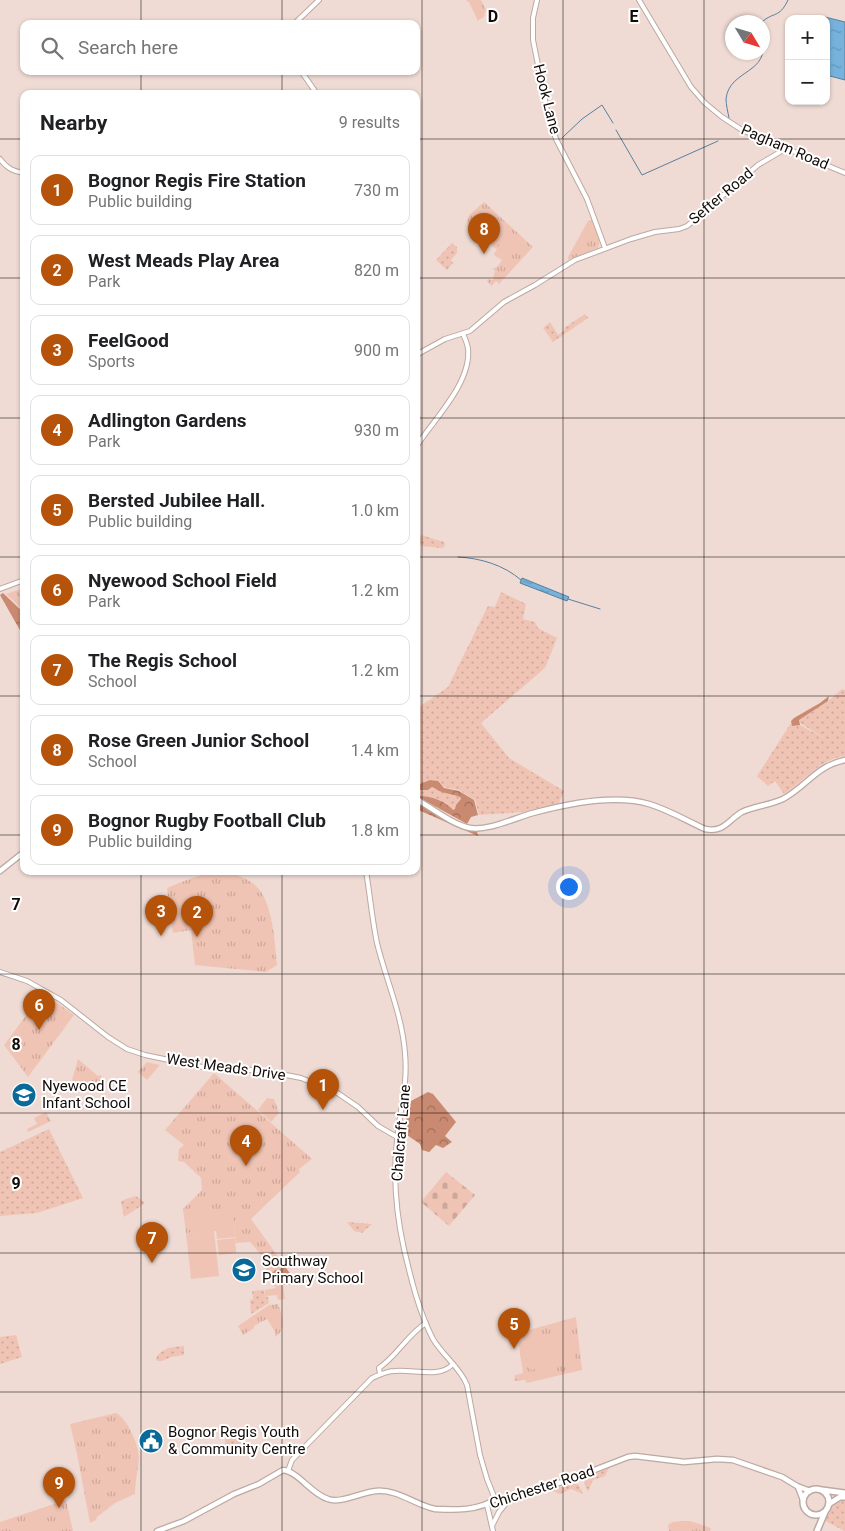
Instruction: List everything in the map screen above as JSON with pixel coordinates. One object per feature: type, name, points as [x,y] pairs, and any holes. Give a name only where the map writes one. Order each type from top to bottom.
[{"type":"highway","points":[[817,1530],[815,1520],[804,1508],[803,1500],[805,1494],[814,1489],[845,1495]]},
{"type":"highway","points":[[817,1530],[829,1504],[827,1495],[821,1490]]},
{"type":"highway","points":[[829,1504],[845,1495]]},
{"type":"highway","points":[[811,1514],[821,1514],[827,1510]]},
{"type":"main road","points":[[420,801],[456,822],[471,828],[486,827],[560,806],[617,800],[648,803],[705,829],[715,830],[721,828],[742,813],[781,800],[798,789],[824,767],[831,763],[845,760]]},
{"type":"main road","points":[[0,872],[20,855]]},
{"type":"main road","name":"Chichester Road","points":[[288,1471],[328,1500],[379,1491],[395,1493],[428,1508],[435,1509],[479,1507],[487,1505],[495,1499],[508,1501],[635,1456],[684,1462],[717,1459],[733,1460],[782,1476],[797,1486],[810,1491]]},
{"type":"main road","points":[[157,1531],[184,1521],[234,1494],[259,1484],[278,1472],[288,1471]]},
{"type":"main road","points":[[797,1486],[803,1500]]},
{"type":"street","points":[[298,20],[318,0]]},
{"type":"street","name":"Hook Lane","points":[[537,0],[533,18],[533,40],[548,115],[556,139],[587,199],[605,248]]},
{"type":"street","name":"Pagham Road","points":[[639,0],[688,82],[700,98],[722,117],[742,130],[845,172]]},
{"type":"street","points":[[304,75],[314,90]]},
{"type":"street","name":"Sefter Road","points":[[420,353],[445,339],[470,330],[504,302],[568,264],[605,248],[655,232],[687,226],[758,165],[785,148]]},
{"type":"street","points":[[0,158],[12,171],[20,172]]},
{"type":"street","points":[[420,441],[450,400],[461,381],[468,355],[468,348],[463,334]]},
{"type":"street","points":[[0,589],[20,582]]},
{"type":"street","name":"Chalcraft Lane","points":[[367,875],[377,942],[396,1005],[404,1042],[406,1075],[397,1137],[395,1176],[398,1216],[404,1250],[426,1323],[433,1339],[467,1385],[480,1455],[495,1499]]},
{"type":"street","name":"West Meads Drive","points":[[0,972],[27,981],[61,1000],[108,1037],[127,1049],[144,1055],[202,1067],[273,1072],[301,1078],[336,1092],[386,1132],[397,1137]]},
{"type":"street","points":[[288,1471],[289,1463],[296,1455],[372,1378],[380,1374],[419,1328],[426,1323]]},
{"type":"street","points":[[380,1374],[379,1368],[386,1366],[403,1370],[439,1372],[453,1364]]},
{"type":"street","points":[[492,1526],[499,1512],[508,1501]]},
{"type":"street","points":[[487,1505],[493,1531]]},
{"type":"green space","points":[[467,0],[481,0],[486,10],[484,17],[477,21]]},
{"type":"green space","points":[[484,202],[533,247],[499,284],[496,281],[492,286],[487,281],[488,279],[493,280],[495,270],[491,269],[497,267],[502,260],[495,256],[494,253],[497,250],[489,243],[491,241],[486,235],[481,230],[476,232],[471,229],[470,224],[467,223],[469,215]]},
{"type":"green space","points":[[489,211],[518,238],[505,251],[477,225]]},
{"type":"green space","points":[[593,220],[599,238],[598,248],[568,260],[588,221]]},
{"type":"green space","points":[[452,243],[457,247],[457,253],[451,260],[453,263],[447,270],[436,260]]},
{"type":"green space","points":[[585,314],[588,318],[553,342],[543,328],[550,322],[558,335],[565,330],[564,328]]},
{"type":"green space","points":[[421,535],[444,542],[445,545],[443,548],[421,546]]},
{"type":"green space","points":[[20,589],[20,607],[6,594]]},
{"type":"green space","points":[[501,592],[526,604],[523,619],[535,622],[538,628],[557,638],[545,668],[481,723],[509,758],[564,791],[559,803],[523,812],[479,815],[475,800],[459,790],[444,787],[438,781],[430,780],[420,784],[420,706],[448,687],[488,606],[495,607]]},
{"type":"green space","points":[[3,593],[20,609],[20,630],[0,595]]},
{"type":"green space","points":[[842,689],[845,690],[845,756],[828,761],[784,794],[775,781],[768,786],[757,776],[791,723],[792,726],[800,725],[824,738],[800,723],[799,720],[828,701]]},
{"type":"green space","points":[[829,696],[828,701],[799,720],[800,725],[792,726],[791,721],[794,718]]},
{"type":"green space","points":[[430,780],[438,781],[444,788],[459,791],[474,800],[478,815],[471,817],[467,824],[420,798],[420,796],[438,800],[453,810],[461,799],[460,797],[432,787],[428,790],[420,790],[420,784]]},
{"type":"green space","points":[[432,787],[461,799],[453,810],[424,796],[420,796],[420,790]]},
{"type":"green space","points":[[420,803],[445,818],[477,831],[478,836],[420,811]]},
{"type":"green space","points":[[236,875],[256,886],[262,893],[270,912],[277,965],[266,972],[195,965],[191,930],[173,933],[167,888],[199,876]]},
{"type":"green space","points":[[42,994],[74,1015],[28,1077],[4,1045]]},
{"type":"green space","points":[[78,1059],[98,1076],[101,1075],[102,1083],[98,1088],[89,1091],[72,1080]]},
{"type":"green space","points":[[147,1062],[160,1065],[147,1080],[138,1072]]},
{"type":"green space","points":[[214,1073],[312,1159],[299,1169],[300,1172],[251,1219],[272,1248],[262,1256],[250,1242],[236,1243],[232,1210],[196,1232],[186,1233],[183,1209],[202,1190],[201,1178],[184,1162],[178,1161],[179,1149],[184,1145],[165,1130]]},
{"type":"green space","points":[[428,1092],[433,1094],[456,1122],[445,1136],[452,1142],[443,1148],[436,1145],[429,1152],[422,1150],[420,1144],[407,1135],[405,1124],[411,1101]]},
{"type":"green space","points":[[267,1098],[274,1099],[279,1113],[271,1122],[258,1110]]},
{"type":"green space","points":[[46,1112],[51,1121],[28,1132],[27,1129],[37,1124],[34,1118]]},
{"type":"green space","points":[[49,1129],[83,1198],[37,1213],[0,1216],[0,1152]]},
{"type":"green space","points":[[446,1172],[475,1195],[449,1226],[421,1202]]},
{"type":"green space","points":[[136,1196],[144,1204],[124,1217],[121,1202]]},
{"type":"green space","points":[[233,1210],[235,1237],[217,1239],[216,1231],[214,1231],[219,1276],[191,1279],[186,1233],[196,1232],[194,1214]]},
{"type":"green space","points":[[347,1222],[372,1224],[362,1233],[354,1231]]},
{"type":"green space","points":[[235,1238],[236,1245],[234,1246],[236,1246],[236,1253],[219,1255],[217,1240]]},
{"type":"green space","points":[[272,1248],[284,1265],[279,1270],[275,1270],[274,1283],[277,1285],[275,1287],[267,1278],[264,1260],[269,1256],[267,1253],[262,1256]]},
{"type":"green space","points":[[284,1265],[294,1279],[292,1285],[277,1285],[274,1283],[275,1280],[272,1274]]},
{"type":"green space","points":[[283,1285],[285,1299],[278,1300],[277,1295],[265,1296],[265,1290]]},
{"type":"green space","points":[[264,1290],[269,1303],[251,1314],[250,1300],[253,1299],[252,1291]]},
{"type":"green space","points":[[278,1304],[283,1322],[282,1330],[279,1334],[275,1337],[275,1332],[267,1319],[243,1335],[238,1326],[269,1305]]},
{"type":"green space","points":[[576,1317],[582,1370],[527,1383],[525,1380],[514,1381],[515,1375],[523,1373],[518,1340],[512,1339],[511,1335]]},
{"type":"green space","points":[[570,1331],[576,1361],[531,1370],[524,1341]]},
{"type":"green space","points":[[16,1335],[22,1357],[0,1364],[0,1337]]},
{"type":"green space","points":[[184,1346],[184,1355],[162,1361],[156,1360],[157,1356],[166,1349]]},
{"type":"green space","points":[[116,1413],[129,1427],[137,1447],[139,1458],[135,1494],[115,1503],[90,1523],[70,1424]]},
{"type":"green space","points":[[228,1433],[238,1437],[241,1443],[240,1446],[226,1450],[225,1441]]},
{"type":"green space","points":[[609,1468],[605,1476],[593,1480],[588,1492],[584,1483],[586,1478]]},
{"type":"green space","points":[[574,1483],[579,1485],[583,1494],[571,1489],[560,1494],[550,1490]]},
{"type":"green space","points":[[66,1500],[73,1531],[0,1531],[0,1522]]},
{"type":"green space","points":[[845,1500],[844,1531],[824,1520],[832,1507]]},
{"type":"green space","points":[[41,1515],[53,1531],[19,1531]]},
{"type":"green space","points":[[690,1521],[711,1528],[710,1531],[669,1531],[668,1525],[673,1522]]},
{"type":"water","points":[[830,18],[845,22],[845,80],[830,76]]},
{"type":"water","points":[[522,578],[569,597],[567,601],[520,583]]},
{"type":"waterway","points":[[770,17],[782,10],[788,0]]},
{"type":"waterway","points":[[729,118],[726,99],[729,89],[734,82],[760,60]]},
{"type":"waterway","points":[[562,138],[582,119],[602,105],[613,123]]},
{"type":"waterway","points":[[616,130],[642,175],[718,141]]},
{"type":"waterway","points":[[458,557],[491,563],[507,570],[521,580]]},
{"type":"waterway","points":[[568,599],[600,609]]},
{"type":"place","name":"Rose Green Junior School","points":[[484,254]]},
{"type":"place","name":"FeelGood","points":[[161,936]]},
{"type":"place","name":"West Meads Play Area","points":[[197,937]]},
{"type":"place","name":"Nyewood School Field","points":[[39,1030]]},
{"type":"place","name":"Nyewood CE Infant School","points":[[24,1095]]},
{"type":"place","name":"Bognor Regis Fire Station","points":[[323,1110]]},
{"type":"place","name":"Adlington Gardens","points":[[246,1166]]},
{"type":"place","name":"The Regis School","points":[[152,1263]]},
{"type":"place","name":"Southway Primary School","points":[[244,1270]]},
{"type":"place","name":"Bersted Jubilee Hall.","points":[[514,1349]]},
{"type":"place","name":"Bognor Regis Youth & Community Centre","points":[[151,1441]]},
{"type":"place","name":"Bognor Rugby Football Club","points":[[59,1508]]}]
